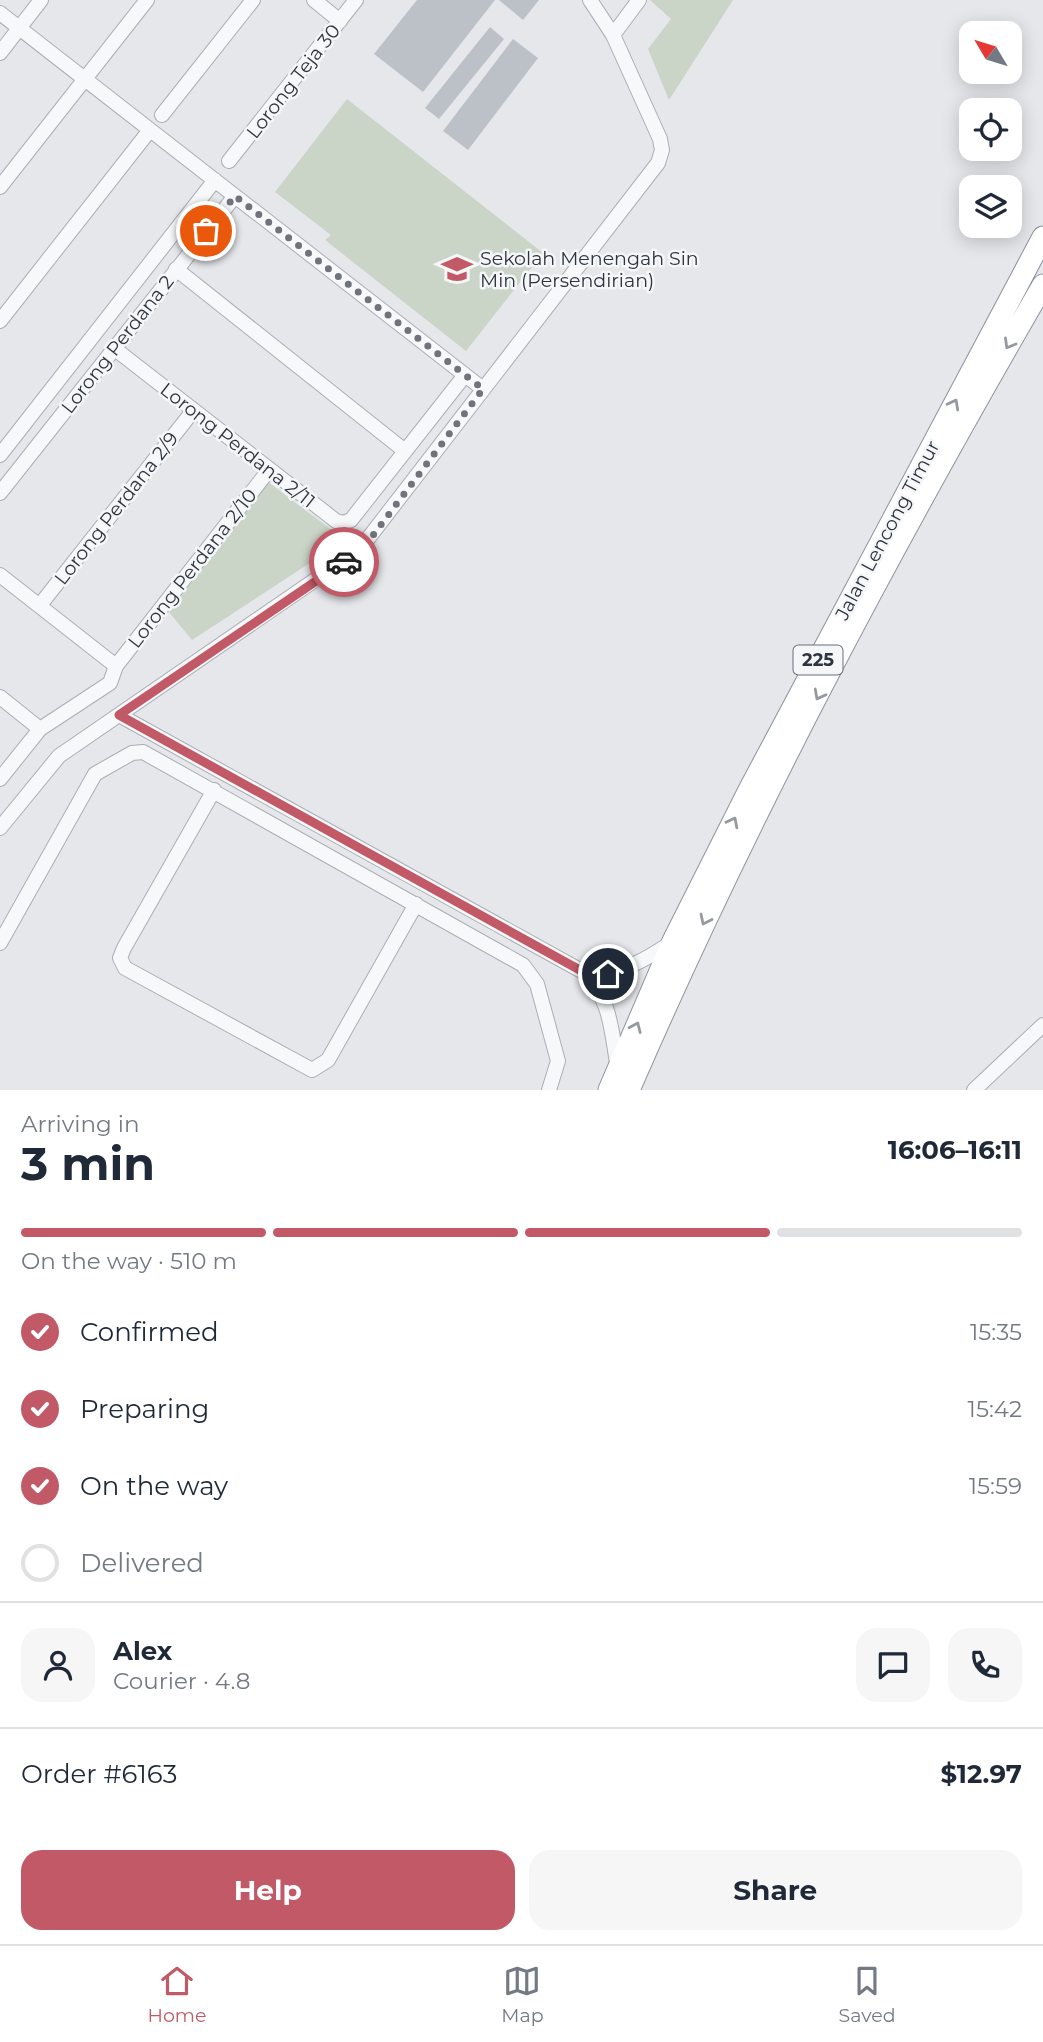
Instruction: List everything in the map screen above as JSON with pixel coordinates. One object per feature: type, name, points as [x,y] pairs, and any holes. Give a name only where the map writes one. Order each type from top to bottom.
[{"type":"highway","name":"Jalan Lencong Timur","points":[[609,1090],[673,941],[749,790],[1043,237]]},
{"type":"highway","name":"Jalan Lencong Timur","points":[[629,1090],[685,961],[762,803],[978,398],[1043,285]]},
{"type":"street","points":[[0,53],[40,0]]},
{"type":"street","points":[[0,187],[147,0]]},
{"type":"street","points":[[162,115],[253,0]]},
{"type":"street","points":[[314,0],[340,21]]},
{"type":"street","name":"Lorong Teja 30","points":[[229,161],[356,0]]},
{"type":"street","points":[[0,828],[59,756],[360,549],[661,156],[660,139],[613,34],[590,0]]},
{"type":"street","points":[[613,34],[639,0]]},
{"type":"street","points":[[0,13],[483,389]]},
{"type":"street","points":[[0,321],[150,130]]},
{"type":"street","points":[[0,455],[215,180]]},
{"type":"street","name":"Lorong Perdana 2","points":[[0,493],[235,196]]},
{"type":"street","points":[[176,269],[405,451]]},
{"type":"street","name":"Lorong Perdana 2/11","points":[[115,349],[335,521],[343,523],[351,520],[465,374]]},
{"type":"street","name":"Lorong Perdana 2/9","points":[[40,605],[193,411]]},
{"type":"street","name":"Lorong Perdana 2/10","points":[[0,779],[40,729],[110,683],[116,666],[269,470]]},
{"type":"street","points":[[0,575],[116,666]]},
{"type":"street","points":[[0,697],[40,729]]},
{"type":"street","points":[[119,715],[587,974],[608,1006],[618,1068]]},
{"type":"street","points":[[0,943],[88,784],[104,767],[132,753],[143,752],[416,904],[532,973],[558,1061],[549,1090]]},
{"type":"street","points":[[214,790],[124,948],[120,958],[125,968],[312,1070],[327,1060],[416,904]]},
{"type":"street","points":[[317,848],[327,832]]},
{"type":"street","points":[[587,974],[608,974],[631,968],[673,941]]},
{"type":"street","points":[[974,1090],[1043,1025]]},
{"type":"shaded area","points":[[650,0],[733,0],[669,100],[648,49],[671,19]]},
{"type":"shaded area","points":[[347,99],[543,253],[466,351],[325,240],[331,235],[275,192]]},
{"type":"shaded area","points":[[268,482],[345,540],[192,640],[169,612]]},
{"type":"building","points":[[417,0],[495,0],[423,92],[374,54]]},
{"type":"building","points":[[499,0],[539,0],[523,20]]},
{"type":"building","points":[[490,27],[504,39],[439,119],[425,108]]},
{"type":"building","points":[[513,39],[538,58],[468,150],[443,131]]},
{"type":"way so far","points":[[206,231],[235,196],[483,389],[371,538],[344,562]]},
{"type":"place","name":"Sekolah Menengah Sin Min (Persendirian)","points":[[457,269]]},
{"type":"route","points":[[344,562],[119,715],[587,974],[608,974]]}]
